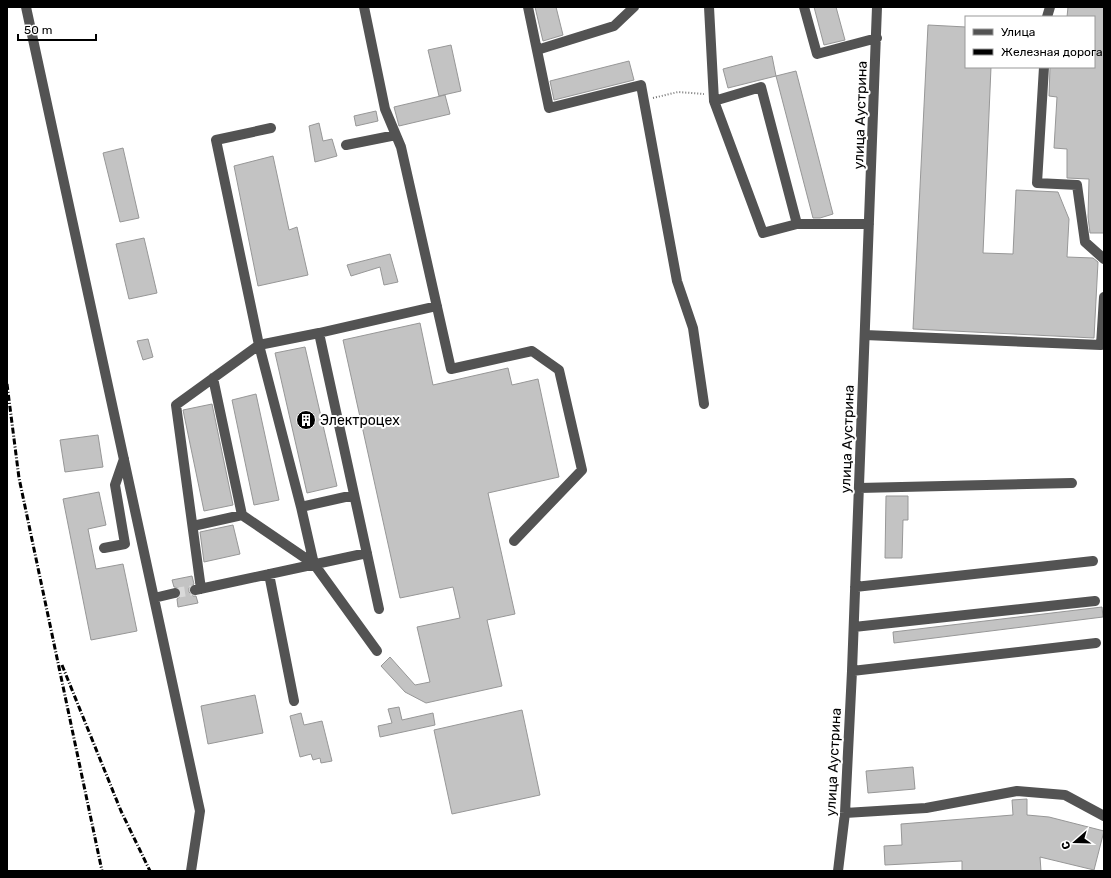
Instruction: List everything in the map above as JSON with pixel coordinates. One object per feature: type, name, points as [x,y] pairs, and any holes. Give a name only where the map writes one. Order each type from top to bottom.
[{"type":"street","points":[[26,7],[200,811],[191,871]]},
{"type":"street","points":[[364,7],[385,109],[401,147],[451,369],[532,351],[559,370],[582,470],[514,541]]},
{"type":"street","points":[[528,7],[549,108],[641,85],[645,100],[677,281],[693,328],[704,404]]},
{"type":"street","points":[[537,50],[614,26],[634,7]]},
{"type":"street","points":[[709,7],[713,98],[763,233],[797,224],[869,224]]},
{"type":"street","points":[[804,7],[816,54],[877,38]]},
{"type":"street","name":"улица Аустрина","points":[[838,871],[845,813],[854,627],[877,7]]},
{"type":"street","points":[[1044,68],[1037,183],[1077,185],[1085,242],[1104,259]]},
{"type":"street","points":[[713,98],[761,87],[797,224]]},
{"type":"street","points":[[271,128],[216,140],[259,345],[301,507],[314,564]]},
{"type":"street","points":[[346,145],[396,135]]},
{"type":"street","points":[[865,336],[1101,345],[1104,297]]},
{"type":"street","points":[[367,553],[198,590],[193,526],[176,405],[259,345],[437,306]]},
{"type":"street","points":[[319,333],[379,609]]},
{"type":"street","points":[[213,378],[242,515],[314,564],[377,651]]},
{"type":"street","points":[[104,548],[125,544],[115,484],[124,459]]},
{"type":"street","points":[[859,488],[1072,483]]},
{"type":"street","points":[[301,507],[354,495]]},
{"type":"street","points":[[193,526],[242,515]]},
{"type":"street","points":[[855,587],[1093,561]]},
{"type":"street","points":[[269,574],[294,701]]},
{"type":"street","points":[[154,598],[175,594]]},
{"type":"street","points":[[854,627],[1096,601]]},
{"type":"street","points":[[852,671],[1096,643]]},
{"type":"street","points":[[845,813],[926,808],[1017,791],[1065,794],[1104,816]]},
{"type":"path","points":[[645,100],[678,92],[713,98]]},
{"type":"building","points":[[535,7],[556,7],[563,35],[543,41]]},
{"type":"building","points":[[814,7],[836,7],[845,40],[824,45]]},
{"type":"building","points":[[1068,7],[1104,7],[1104,233],[1090,233],[1088,217],[1089,179],[1067,178],[1067,149],[1054,148],[1057,97],[1049,96],[1050,68],[1095,68],[1095,16],[1067,16]]},
{"type":"building","points":[[928,25],[965,27],[965,68],[991,68],[983,253],[1013,254],[1016,190],[1058,192],[1069,219],[1067,257],[1093,258],[1098,262],[1094,338],[913,329]]},
{"type":"building","points":[[451,45],[461,91],[439,96],[428,50]]},
{"type":"building","points":[[772,56],[776,76],[728,88],[723,69]]},
{"type":"building","points":[[629,61],[634,80],[554,100],[550,81]]},
{"type":"building","points":[[796,71],[833,214],[820,218],[813,218],[776,76]]},
{"type":"building","points":[[445,95],[450,114],[399,126],[394,107]]},
{"type":"building","points":[[376,111],[378,121],[356,126],[354,116]]},
{"type":"building","points":[[319,123],[323,141],[332,139],[337,156],[315,162],[309,126]]},
{"type":"building","points":[[123,148],[139,218],[120,222],[103,153]]},
{"type":"building","points":[[273,156],[289,230],[297,227],[308,275],[258,286],[234,166]]},
{"type":"building","points":[[144,238],[157,293],[129,299],[116,244]]},
{"type":"building","points":[[390,254],[398,282],[384,285],[380,267],[351,276],[347,265]]},
{"type":"building","points":[[420,323],[433,385],[508,368],[512,385],[538,379],[559,477],[488,493],[515,614],[487,620],[502,686],[426,703],[405,692],[381,666],[390,657],[415,685],[430,682],[417,627],[460,618],[453,587],[400,598],[343,340]]},
{"type":"building","points":[[148,339],[153,357],[143,360],[137,341]]},
{"type":"building","name":"Электроцех","points":[[305,347],[337,486],[307,493],[275,353]]},
{"type":"building","points":[[256,394],[279,500],[254,505],[232,400]]},
{"type":"building","points":[[212,404],[233,505],[204,511],[183,410]]},
{"type":"building","points":[[98,435],[103,467],[65,472],[60,440]]},
{"type":"building","points":[[99,492],[106,525],[88,529],[96,569],[123,564],[137,631],[91,640],[63,499]]},
{"type":"building","points":[[886,496],[908,496],[908,520],[903,520],[902,558],[885,558]]},
{"type":"building","points":[[233,525],[240,554],[204,562],[200,532]]},
{"type":"building","points":[[192,576],[194,584],[189,588],[189,592],[193,596],[196,596],[198,603],[178,607],[177,599],[180,597],[181,592],[179,588],[174,587],[172,580]]},
{"type":"building","points":[[1102,607],[1103,617],[894,643],[893,632]]},
{"type":"building","points":[[255,695],[263,733],[208,744],[201,706]]},
{"type":"building","points":[[399,707],[402,720],[433,713],[435,725],[380,737],[378,726],[392,723],[388,709]]},
{"type":"building","points":[[522,710],[540,795],[452,814],[434,730]]},
{"type":"building","points":[[301,713],[304,725],[322,721],[332,761],[321,763],[320,758],[313,760],[311,754],[300,757],[290,716]]},
{"type":"building","points":[[913,767],[915,789],[868,793],[866,771]]},
{"type":"building","points":[[1027,799],[1027,815],[1049,817],[1104,831],[1094,870],[1040,857],[1041,871],[962,871],[962,861],[885,865],[884,846],[902,845],[901,824],[1013,815],[1012,800]]},
{"type":"tunnel","points":[[175,593],[195,590]]},
{"type":"railway","points":[[7,384],[19,478],[102,871]]},
{"type":"railway","points":[[62,665],[121,811],[150,871]]},
{"type":"place","name":"Электроцех","points":[[306,420]]}]
